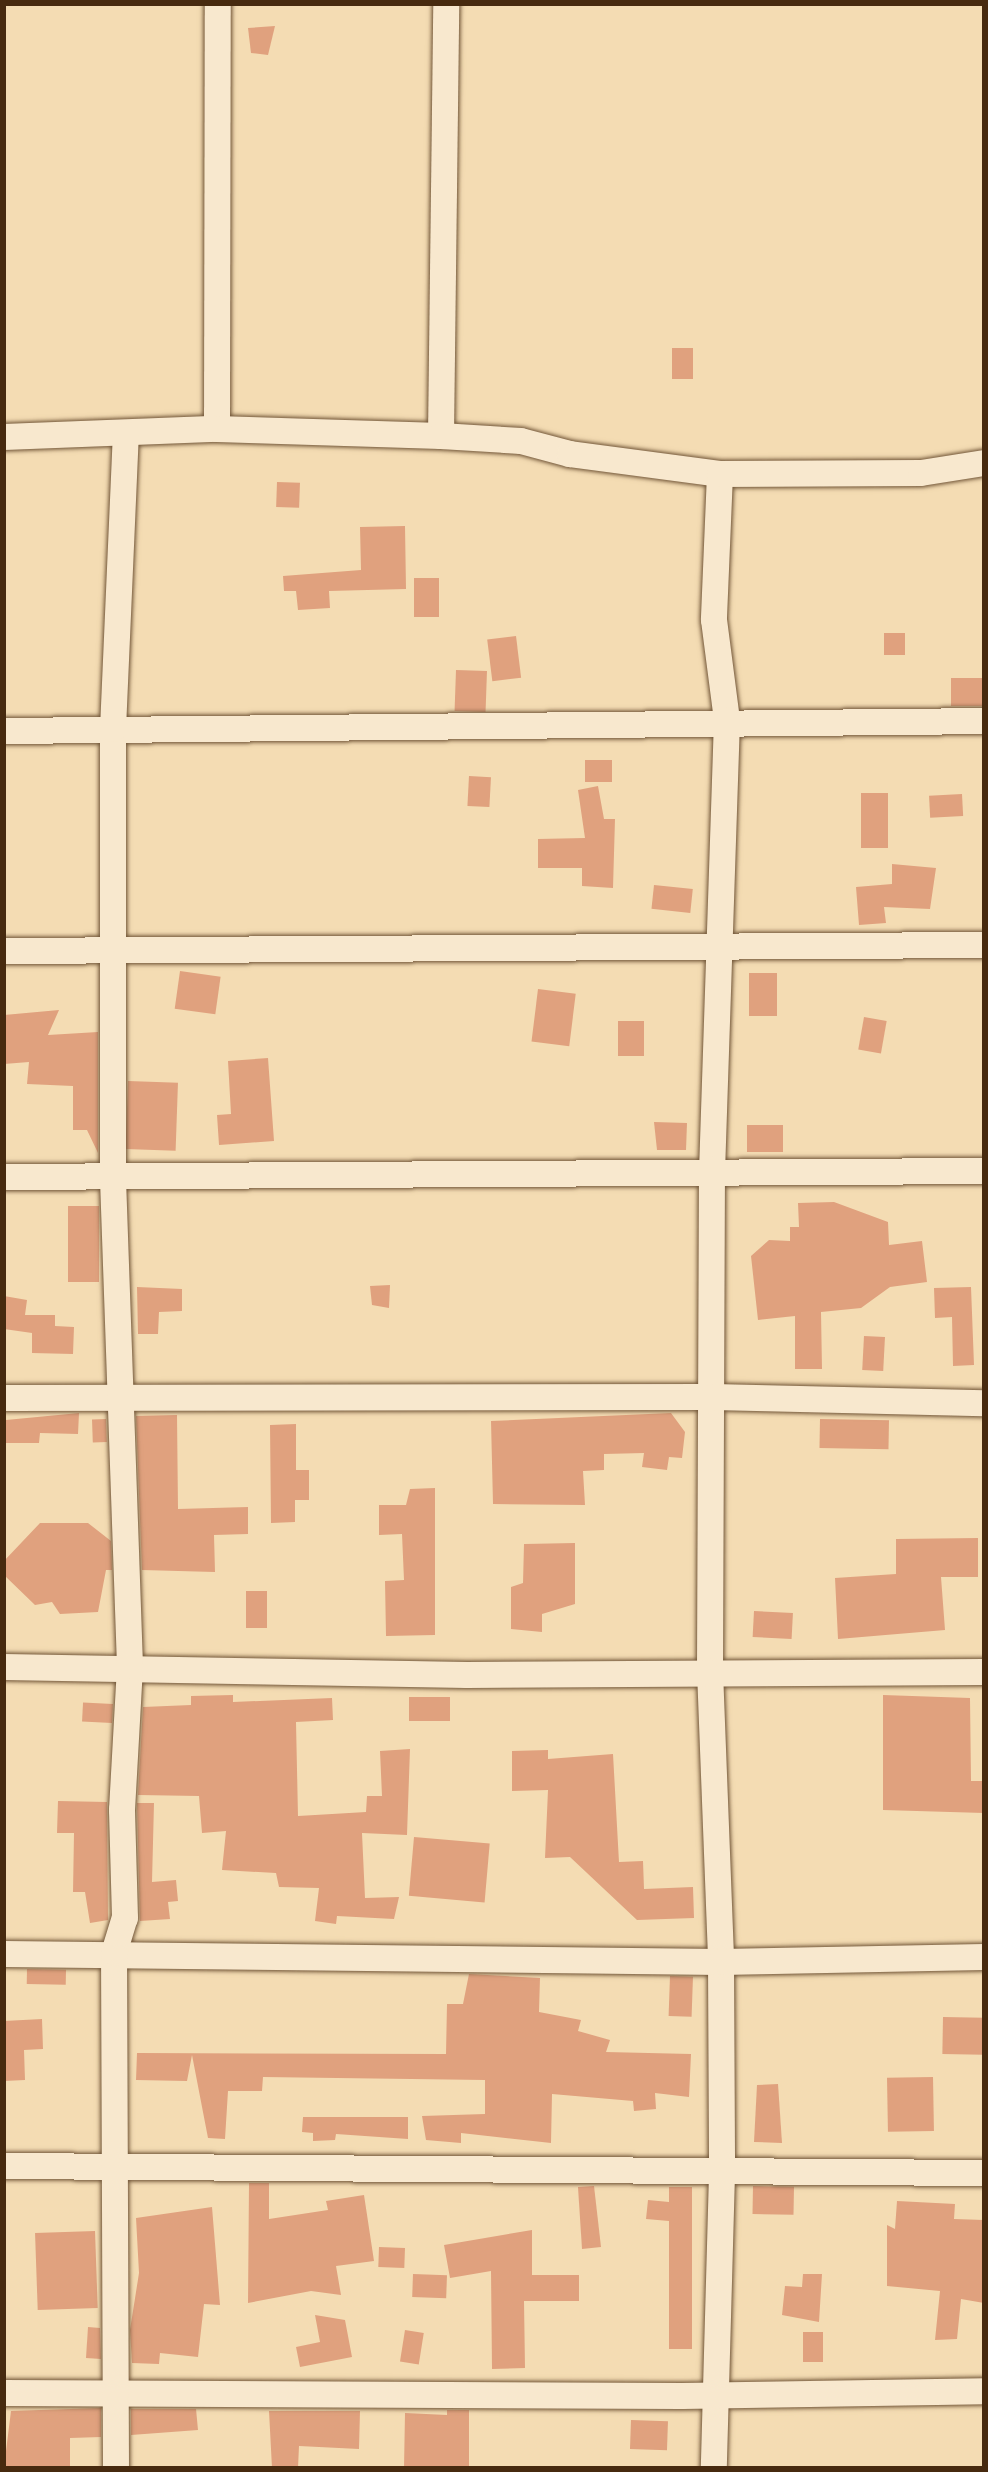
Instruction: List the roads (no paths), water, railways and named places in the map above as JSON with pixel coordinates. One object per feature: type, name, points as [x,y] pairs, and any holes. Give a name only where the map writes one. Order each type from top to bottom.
[{"type":"street","points":[[217,429],[218,4]]},
{"type":"street","points":[[441,436],[446,4]]},
{"type":"street","points":[[4,437],[217,429],[441,436],[521,441],[570,454],[720,474],[921,473],[984,463]]},
{"type":"street","points":[[116,2468],[117,2396],[111,2166],[114,1953],[125,1918],[122,1810],[130,1666],[124,1398],[113,1178],[113,729],[126,434]]},
{"type":"street","points":[[714,2468],[722,2174],[722,1962],[710,1671],[713,1397],[712,1169],[728,720],[714,620],[720,474]]},
{"type":"street","points":[[4,731],[728,720],[984,721]]},
{"type":"street","points":[[4,951],[720,943],[984,945]]},
{"type":"street","points":[[4,1177],[113,1178],[712,1169],[984,1172]]},
{"type":"street","points":[[4,1398],[713,1397],[984,1403]]},
{"type":"street","points":[[4,1667],[130,1666],[467,1675],[710,1671],[984,1672]]},
{"type":"street","points":[[4,1954],[114,1953],[185,1959],[722,1962],[984,1957]]},
{"type":"street","points":[[4,2166],[722,2174],[984,2173]]},
{"type":"street","points":[[4,2393],[117,2396],[715,2395],[984,2391]]}]
